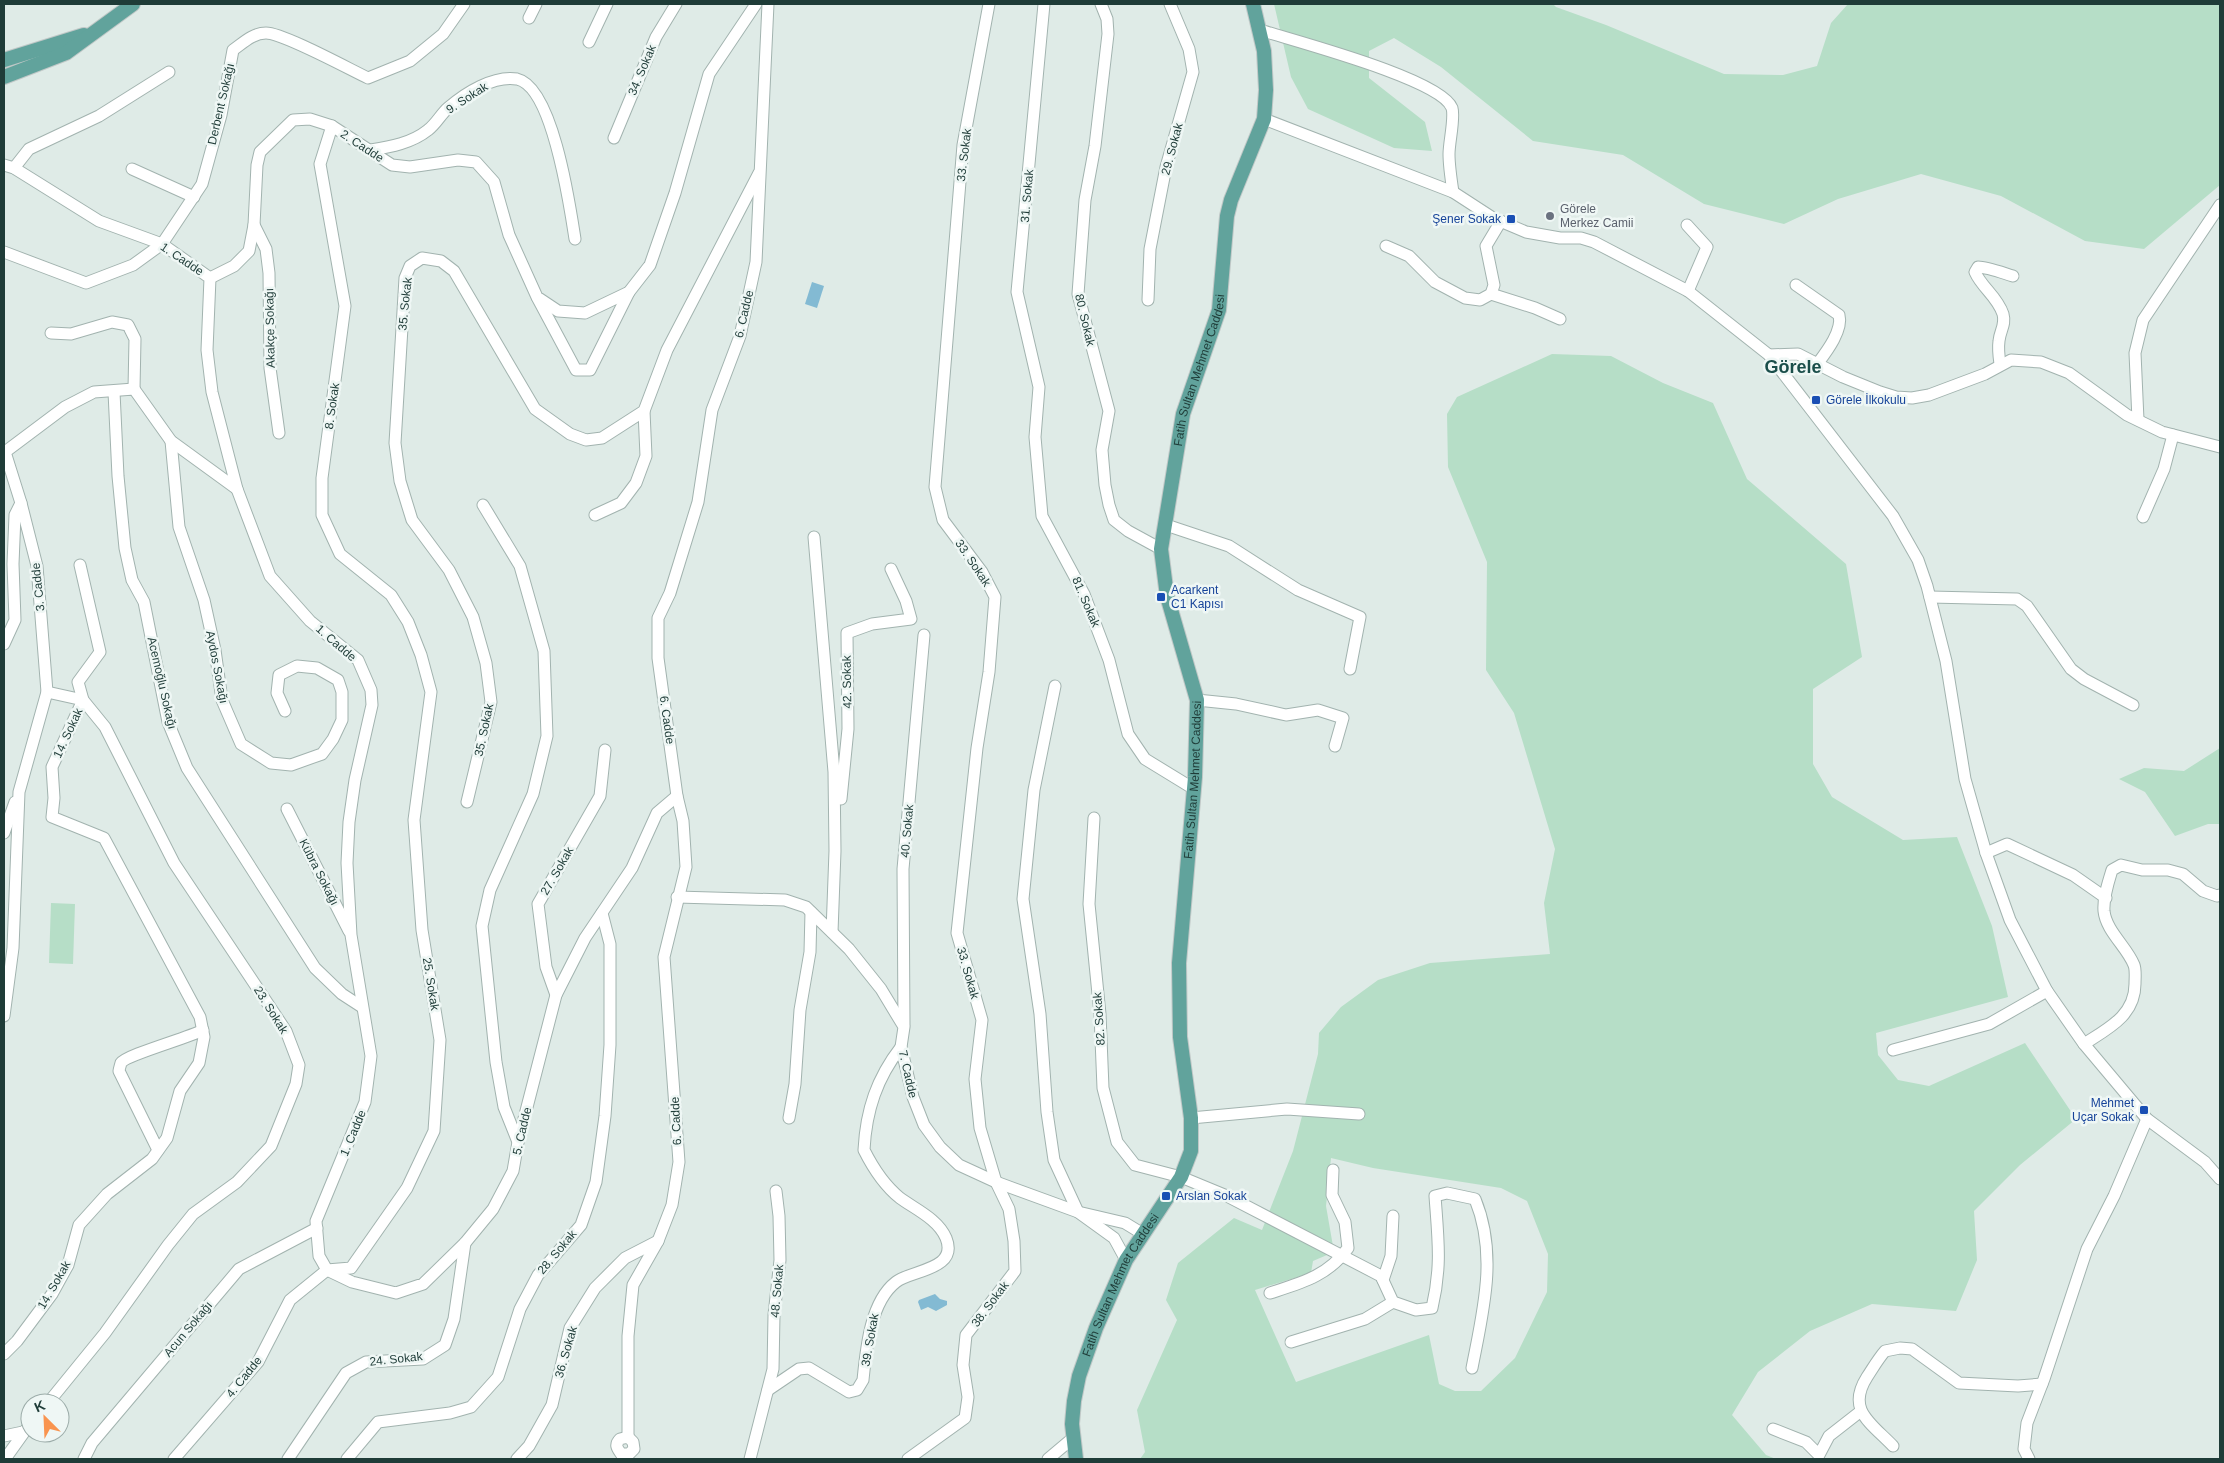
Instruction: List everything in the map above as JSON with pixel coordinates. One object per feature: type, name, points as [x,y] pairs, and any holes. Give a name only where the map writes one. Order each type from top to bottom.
[{"type":"main road","points":[[4,77],[66,53],[133,4]]},
{"type":"main road","name":"Fatih Sultan Mehmet Caddesi","points":[[1076,1459],[1073,1438],[1074,1401],[1079,1376],[1096,1328],[1126,1260],[1180,1178],[1191,1151],[1191,1118],[1180,1037],[1179,1000],[1181,928],[1194,789],[1198,700],[1167,596],[1161,549],[1183,414],[1219,310],[1227,216],[1231,200],[1264,119],[1266,90],[1260,30],[1253,4]]},
{"type":"main road","points":[[4,60],[92,33]]},
{"type":"street","name":"Derbent Sokağı","points":[[4,252],[86,283],[134,265],[162,244],[202,184],[221,115],[233,50],[254,35],[268,33],[290,40],[368,78],[410,61],[443,34],[464,4]]},
{"type":"street","points":[[528,18],[536,4]]},
{"type":"street","points":[[589,42],[608,4]]},
{"type":"street","name":"34. Sokak","points":[[614,138],[656,37],[676,4]]},
{"type":"street","points":[[538,297],[558,311],[585,314],[629,292],[650,265],[676,193],[709,74],[756,4]]},
{"type":"street","name":"6. Cadde","points":[[628,1438],[628,1336],[633,1285],[658,1241],[672,1205],[679,1162],[664,957],[677,897],[686,867],[683,821],[677,796],[658,658],[658,618],[670,593],[698,502],[712,410],[740,336],[756,262],[768,4]]},
{"type":"street","name":"33. Sokak","points":[[989,4],[963,145],[935,487],[943,520],[982,572],[995,597],[989,672],[977,748],[957,933],[982,1020],[976,1088],[980,1128],[996,1182]]},
{"type":"street","name":"31. Sokak","points":[[1039,387],[1017,292],[1044,4]]},
{"type":"street","name":"80. Sokak","points":[[1101,4],[1107,19],[1108,34],[1095,146],[1085,200],[1078,294],[1109,411],[1102,450],[1105,485],[1114,520],[1128,531],[1161,549]]},
{"type":"street","name":"29. Sokak","points":[[1148,300],[1150,250],[1164,176],[1193,72],[1189,49],[1170,4]]},
{"type":"street","points":[[1260,30],[1410,78],[1434,90],[1446,99],[1452,110],[1449,154],[1453,192]]},
{"type":"street","name":"1. Cadde","points":[[170,72],[99,116],[29,149],[9,167],[99,221],[162,244],[210,278],[207,350],[212,392],[237,489],[270,576],[310,621],[358,660],[371,690],[372,705],[355,780],[349,822],[347,864],[352,935],[371,1056],[365,1102],[316,1221],[319,1256],[327,1270]]},
{"type":"street","name":"9. Sokak","points":[[371,150],[401,144],[428,130],[448,108],[498,79],[519,79],[533,91],[547,113],[566,185],[575,239]]},
{"type":"street","name":"2. Cadde","points":[[210,278],[234,266],[250,251],[254,225],[257,165],[260,152],[274,136],[293,120],[310,119],[332,126],[371,150],[392,166],[418,166],[458,160],[476,162],[494,182],[509,234],[538,297],[576,370],[590,370],[629,292]]},
{"type":"street","points":[[1264,119],[1453,192],[1502,221],[1526,232],[1560,238],[1581,238],[1594,242],[1688,291],[1769,355],[1893,516],[1918,560],[1930,597],[1946,661],[1965,779],[1986,853],[2010,920],[2047,991],[2084,1044],[2147,1119],[2205,1162],[2220,1179]]},
{"type":"street","name":"8. Sokak","points":[[332,126],[320,164],[346,306],[322,478],[322,515],[340,554],[391,595],[408,622],[421,655]]},
{"type":"street","points":[[132,169],[194,197]]},
{"type":"street","points":[[595,515],[621,503],[636,483],[646,456],[644,411],[668,350],[761,169]]},
{"type":"street","points":[[2138,420],[2135,353],[2143,320],[2220,204]]},
{"type":"street","points":[[1386,246],[1409,256],[1435,282],[1465,298],[1480,300],[1491,294],[1494,286],[1486,246],[1502,221]]},
{"type":"street","name":"Akakçe Sokağı","points":[[254,225],[266,249],[269,273],[270,368],[279,433]]},
{"type":"street","points":[[1687,225],[1707,247],[1688,291]]},
{"type":"street","name":"35. Sokak","points":[[467,802],[491,702],[486,664],[473,617],[450,570],[412,520],[400,481],[395,443],[405,278],[410,266],[422,258],[441,261],[454,271],[535,409],[570,434],[586,440],[602,438],[644,411]]},
{"type":"street","points":[[2000,364],[1999,340],[2005,324],[2003,314],[1991,293],[1982,286],[1975,272],[1978,267],[1982,267],[1988,271],[1998,271],[2013,276]]},
{"type":"street","points":[[1796,285],[1840,315],[1841,321],[1829,348],[1818,363]]},
{"type":"street","points":[[1491,294],[1535,308],[1560,319]]},
{"type":"street","points":[[52,333],[71,334],[112,322],[128,325],[135,339],[134,389],[171,440],[237,489]]},
{"type":"street","points":[[1769,355],[1798,354],[1843,377],[1896,398],[1929,395],[1985,374],[2000,364],[2011,360],[2041,362],[2069,373],[2102,398],[2138,420],[2173,436],[2220,447]]},
{"type":"street","name":"81. Sokak","points":[[1039,387],[1035,437],[1042,516],[1084,594],[1109,660],[1128,734],[1145,759],[1194,789]]},
{"type":"street","name":"3. Cadde","points":[[4,1016],[13,948],[19,792],[47,692],[37,566],[21,502],[4,450],[65,407],[94,392],[134,389]]},
{"type":"street","name":"Acemoğlu Sokağı","points":[[114,392],[118,476],[125,548],[132,580],[144,602],[168,722],[187,768],[315,968],[342,994],[362,1007]]},
{"type":"street","points":[[2143,517],[2164,469],[2173,436]]},
{"type":"street","name":"Aydos Sokağı","points":[[171,440],[179,527],[204,600],[215,650],[222,700],[241,744],[271,763],[291,765],[322,754],[333,739],[342,720],[342,692],[338,680],[317,668],[297,666],[280,675],[277,693],[285,712]]},
{"type":"street","points":[[4,644],[15,620],[13,564],[15,515],[21,502]]},
{"type":"street","points":[[483,505],[520,566],[544,651],[547,736],[533,794],[490,890],[482,926],[496,1062],[504,1107],[518,1142]]},
{"type":"street","points":[[1166,525],[1229,546],[1298,590],[1360,617],[1350,669]]},
{"type":"street","name":"42. Sokak","points":[[814,537],[834,772],[835,851],[832,932]]},
{"type":"street","name":"14. Sokak","points":[[4,1354],[17,1341],[52,1294],[68,1265],[79,1225],[107,1194],[152,1158],[167,1138],[180,1092],[199,1063],[204,1037],[200,1017],[104,838],[52,817],[54,798],[52,767],[83,700],[78,682],[100,652],[80,565]]},
{"type":"street","name":"42. Sokak","points":[[835,851],[848,729],[847,634],[872,624],[911,619],[906,601],[891,569]]},
{"type":"street","points":[[1930,597],[2018,599],[2027,606],[2072,669],[2084,679],[2133,705]]},
{"type":"street","name":"40. Sokak","points":[[904,1027],[903,869],[924,635]]},
{"type":"street","name":"25. Sokak","points":[[327,1270],[351,1268],[407,1188],[434,1131],[440,1040],[422,930],[414,820],[432,692],[421,655]]},
{"type":"street","points":[[1055,686],[1034,790],[1023,899],[1040,1014],[1047,1112],[1054,1160],[1078,1212],[1114,1238],[1126,1260]]},
{"type":"street","points":[[47,692],[83,700]]},
{"type":"street","name":"23. Sokak","points":[[56,1393],[105,1333],[168,1245],[193,1214],[237,1182],[271,1146],[296,1084],[299,1065],[286,1031],[174,863],[105,727],[83,700]]},
{"type":"street","points":[[1198,700],[1236,704],[1286,715],[1318,710],[1343,718],[1335,746]]},
{"type":"street","name":"27. Sokak","points":[[556,995],[546,967],[538,904],[600,796],[605,750]]},
{"type":"street","points":[[4,833],[19,792]]},
{"type":"street","name":"5. Cadde","points":[[327,1270],[352,1282],[396,1293],[423,1284],[465,1243],[492,1209],[513,1171],[518,1142],[556,995],[585,938],[632,868],[657,813],[677,796]]},
{"type":"street","name":"Kübra Sokağı","points":[[287,809],[352,935]]},
{"type":"street","name":"82. Sokak","points":[[1094,818],[1089,904],[1100,1014],[1103,1088],[1117,1142],[1135,1165],[1180,1178],[1227,1196],[1381,1276],[1383,1280]]},
{"type":"street","points":[[1986,853],[2007,844],[2073,875],[2106,898]]},
{"type":"street","points":[[2084,1044],[2122,1019],[2130,1008],[2135,991],[2134,965],[2104,912],[2112,870],[2121,865],[2142,870],[2168,870],[2183,874],[2204,891],[2219,896]]},
{"type":"street","points":[[677,897],[785,900],[806,907],[849,949],[881,989],[904,1027]]},
{"type":"street","points":[[789,1118],[795,1084],[800,1010],[810,952],[811,912]]},
{"type":"street","name":"28. Sokak","points":[[346,1459],[378,1422],[450,1413],[471,1407],[498,1377],[520,1309],[538,1275],[581,1225],[596,1182],[605,1116],[610,1045],[610,944],[602,913]]},
{"type":"street","points":[[4,959],[13,948]]},
{"type":"street","points":[[1893,1050],[1989,1024],[2047,991]]},
{"type":"street","name":"7. Cadde","points":[[904,1027],[901,1047],[913,1097],[924,1125],[940,1147],[958,1165],[996,1182],[1078,1212],[1125,1223],[1143,1234]]},
{"type":"street","points":[[158,1150],[119,1071],[121,1063],[133,1054],[156,1049],[203,1030]]},
{"type":"street","name":"39. Sokak","points":[[768,1390],[799,1369],[809,1368],[848,1392],[857,1390],[863,1380],[876,1307],[896,1282],[937,1266],[947,1248],[946,1238],[936,1223],[899,1197],[887,1185],[864,1150],[869,1109],[874,1091],[890,1061],[901,1047]]},
{"type":"street","points":[[1191,1118],[1287,1109],[1359,1114]]},
{"type":"street","points":[[2029,1459],[2024,1449],[2027,1423],[2087,1249],[2114,1196],[2147,1119]]},
{"type":"street","points":[[1270,1293],[1304,1282],[1332,1268],[1348,1248],[1345,1222],[1332,1195],[1333,1170]]},
{"type":"street","name":"38. Sokak","points":[[908,1459],[965,1418],[968,1397],[963,1365],[966,1335],[1015,1271],[1014,1241],[1009,1209],[996,1182]]},
{"type":"street","name":"48. Sokak","points":[[768,1390],[773,1369],[774,1316],[780,1260],[779,1216],[776,1191]]},
{"type":"street","points":[[1393,1216],[1391,1256],[1383,1280],[1392,1302],[1416,1310],[1432,1308],[1440,1264],[1435,1196],[1447,1193],[1475,1198],[1483,1219],[1488,1283],[1472,1368]]},
{"type":"street","name":"Acun Sokağı","points":[[84,1459],[92,1443],[239,1269],[317,1228]]},
{"type":"street","name":"36. Sokak","points":[[517,1459],[529,1446],[552,1405],[570,1328],[595,1288],[625,1258],[658,1241]]},
{"type":"street","name":"24. Sokak","points":[[288,1459],[346,1373],[366,1362],[422,1359],[445,1345],[454,1320],[465,1243]]},
{"type":"street","name":"4. Cadde","points":[[174,1459],[258,1362],[290,1300],[327,1270]]},
{"type":"street","points":[[1291,1342],[1364,1319],[1392,1302]]},
{"type":"street","points":[[1893,1446],[1861,1410],[1857,1399],[1860,1388],[1880,1357],[1886,1352],[1900,1348],[1912,1349],[1959,1383],[2018,1386],[2042,1384]]},
{"type":"street","points":[[750,1459],[768,1390]]},
{"type":"street","points":[[1773,1429],[1806,1442],[1819,1455],[1829,1436],[1861,1410]]},
{"type":"street","points":[[4,1436],[20,1430]]},
{"type":"street","points":[[5,1459],[20,1438]]},
{"type":"street","points":[[620,1438],[628,1438],[633,1442],[634,1454],[621,1456],[617,1449],[617,1443],[620,1438]]},
{"type":"street","points":[[1048,1459],[1073,1438]]},
{"type":"green space","points":[[1274,4],[1553,4],[1556,7],[1606,25],[1724,74],[1783,75],[1817,66],[1831,23],[1848,4],[2220,4],[2220,185],[2144,249],[2085,241],[2001,196],[1921,174],[1838,199],[1784,224],[1704,204],[1623,155],[1533,141],[1441,67],[1394,38],[1369,51],[1369,78],[1425,122],[1432,151],[1394,148],[1308,109],[1291,77]]},
{"type":"green space","points":[[1552,354],[1611,356],[1663,383],[1713,403],[1747,479],[1846,564],[1862,657],[1813,689],[1813,764],[1832,797],[1903,840],[1957,837],[1992,926],[2008,997],[1876,1033],[1878,1055],[1898,1080],[1929,1086],[2025,1043],[2076,1119],[2020,1165],[1974,1211],[1977,1260],[1956,1311],[1872,1304],[1810,1331],[1758,1372],[1732,1415],[1766,1455],[1776,1459],[1140,1459],[1145,1452],[1137,1410],[1177,1320],[1166,1300],[1178,1263],[1234,1218],[1262,1230],[1293,1151],[1318,1054],[1319,1033],[1341,1007],[1378,980],[1430,963],[1550,954],[1544,903],[1555,849],[1514,713],[1486,670],[1487,562],[1448,467],[1447,414],[1457,397]],"holes":[[[1331,1158],[1373,1168],[1501,1188],[1527,1201],[1548,1254],[1547,1292],[1515,1358],[1481,1391],[1455,1391],[1439,1384],[1429,1335],[1296,1382],[1255,1290],[1311,1273],[1313,1261],[1334,1252],[1326,1206]]]},
{"type":"green space","points":[[2220,748],[2220,824],[2208,824],[2175,836],[2145,792],[2119,779],[2144,768],[2184,771]]},
{"type":"green space","points":[[51,903],[75,904],[73,964],[49,963]]},
{"type":"water","points":[[812,282],[824,286],[817,308],[805,304]]},
{"type":"water","points":[[935,1294],[940,1299],[947,1301],[947,1305],[936,1311],[928,1307],[921,1310],[919,1300]]},
{"type":"place","name":"Görele Merkez Camii","points":[[1550,216]]},
{"type":"place","name":"Şener Sokak","points":[[1511,219]]},
{"type":"place","name":"Görele İlkokulu","points":[[1816,400]]},
{"type":"place","name":"Acarkent C1 Kapısı","points":[[1161,597]]},
{"type":"place","name":"Mehmet Uçar Sokak","points":[[2144,1110]]},
{"type":"place","name":"Arslan Sokak","points":[[1166,1196]]},
{"type":"district","name":"Görele","points":[[1793,367]]}]
